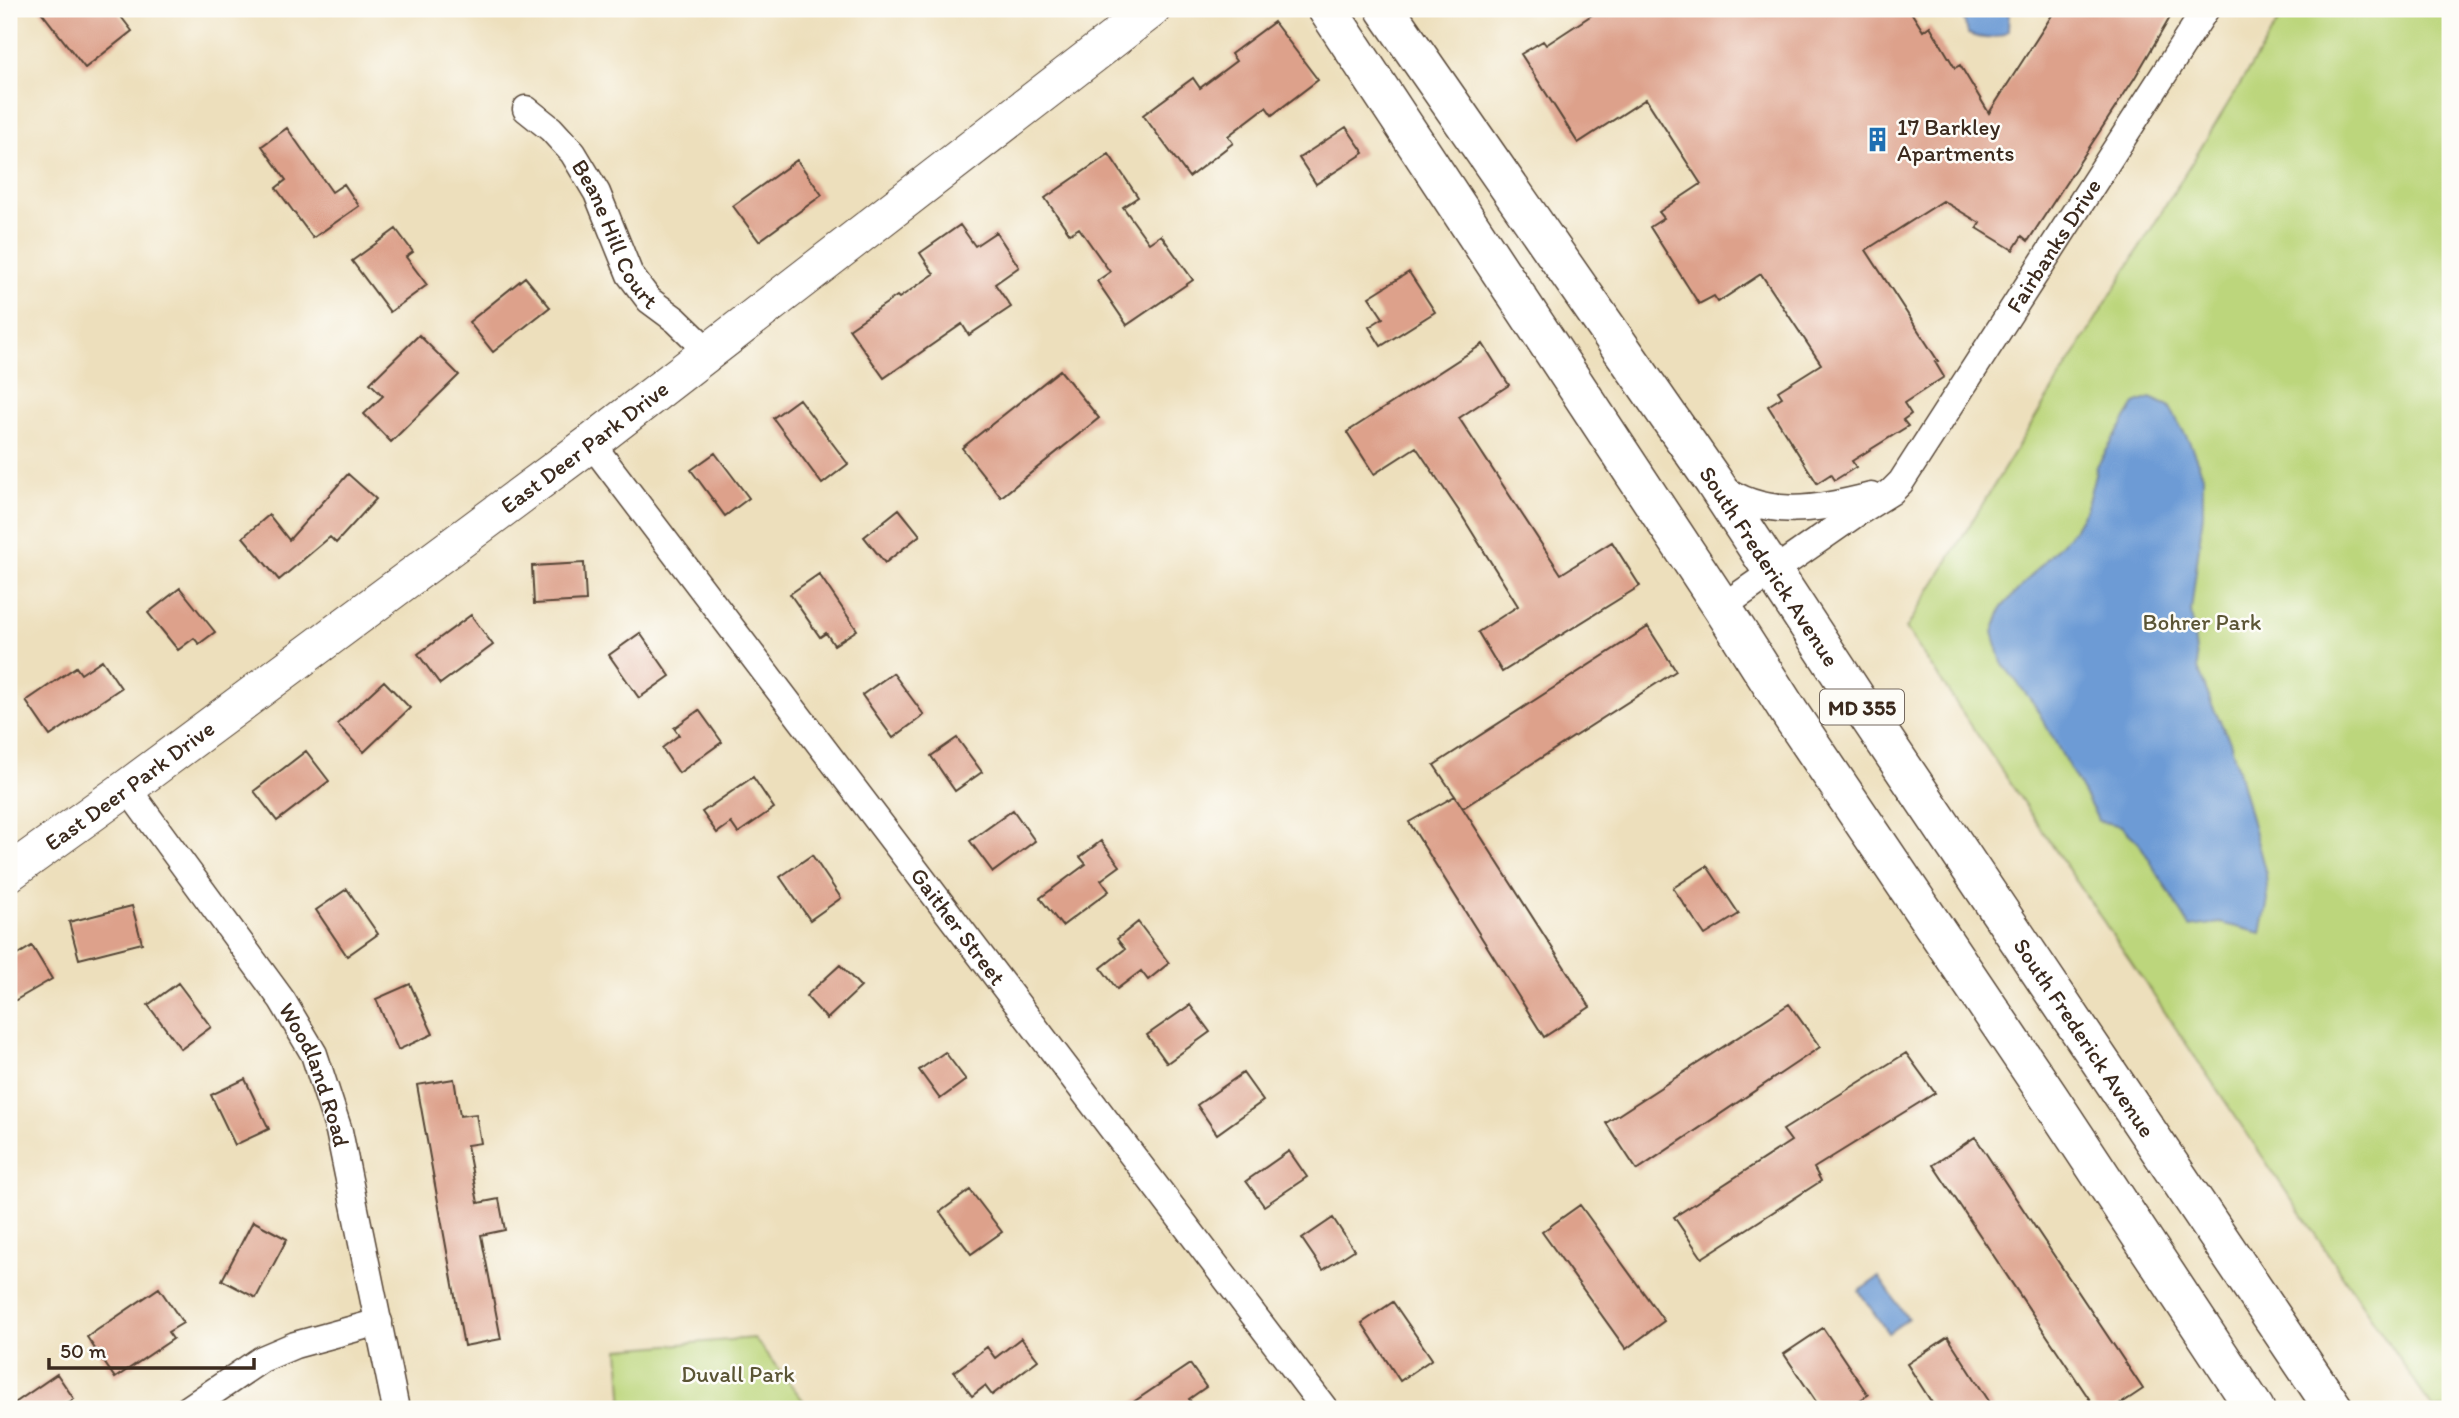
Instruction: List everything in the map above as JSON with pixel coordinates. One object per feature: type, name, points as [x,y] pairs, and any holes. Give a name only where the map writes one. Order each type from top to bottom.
[{"type":"main road","name":"MD 355","points":[[1326,9],[1791,715],[2057,1108],[2255,1409]]},
{"type":"main road","name":"South Frederick Avenue","points":[[1385,9],[1714,482],[2334,1409]]},
{"type":"street","name":"East Deer Park Drive","points":[[9,873],[591,443],[1152,9]]},
{"type":"street","name":"Fairbanks Drive","points":[[1722,607],[1891,492],[1901,482],[2206,9]]},
{"type":"street","name":"Beane Hill Court","points":[[526,109],[551,129],[573,153],[597,193],[630,275],[649,300],[676,320],[709,352]]},
{"type":"street","name":"Gaither Street","points":[[591,443],[1325,1409]]},
{"type":"street","points":[[1714,482],[1726,491],[1762,506],[1797,510],[1873,495],[1901,482]]},
{"type":"street","name":"Woodland Road","points":[[127,788],[282,1000],[314,1055],[339,1131],[396,1409]]},
{"type":"street","points":[[188,1409],[262,1359],[295,1345],[379,1322]]},
{"type":"green space","name":"Bohrer Park","points":[[2286,9],[2450,9],[2450,1409],[2433,1409],[1906,629]]},
{"type":"green space","name":"Duvall Park","points":[[754,1338],[810,1409],[623,1409],[619,1349]]},
{"type":"water","points":[[1961,9],[2009,9],[2008,31],[1989,38],[1968,34]]},
{"type":"water","points":[[2150,398],[2169,406],[2190,443],[2203,475],[2203,514],[2191,611],[2198,668],[2230,741],[2266,874],[2268,901],[2261,933],[2220,923],[2190,927],[2139,843],[2121,826],[2099,821],[2034,704],[2002,663],[1993,632],[2002,607],[2074,530],[2086,509],[2097,466],[2135,404]]},
{"type":"water","points":[[1879,1277],[1908,1319],[1888,1333],[1859,1291]]},
{"type":"building","points":[[39,9],[115,9],[132,31],[85,68]]},
{"type":"building","points":[[1601,9],[1909,9],[1923,31],[1930,26],[1955,68],[1960,65],[1989,113],[2056,9],[2175,9],[2134,79],[2028,241],[2022,236],[2013,250],[1977,228],[1980,223],[1943,201],[1866,250],[1938,361],[1935,362],[1944,377],[1904,403],[1911,414],[1903,420],[1908,426],[1852,461],[1856,467],[1835,480],[1831,474],[1817,483],[1768,406],[1782,397],[1778,391],[1821,364],[1761,274],[1718,302],[1714,296],[1699,304],[1650,227],[1664,218],[1659,212],[1701,184],[1646,99],[1578,143],[1521,54],[1543,41],[1546,45]]},
{"type":"building","points":[[1274,22],[1318,80],[1272,115],[1266,107],[1228,136],[1233,143],[1189,177],[1143,115],[1193,78],[1200,88],[1236,61],[1231,54]]},
{"type":"building","points":[[1346,127],[1364,153],[1316,184],[1299,158]]},
{"type":"building","points":[[287,128],[332,192],[344,184],[359,206],[313,238],[276,188],[286,180],[262,146]]},
{"type":"building","points":[[1109,154],[1138,197],[1123,207],[1149,243],[1161,235],[1193,280],[1127,325],[1097,281],[1110,272],[1079,228],[1070,234],[1045,198]]},
{"type":"building","points":[[797,160],[822,195],[759,241],[733,206]]},
{"type":"building","points":[[960,225],[975,246],[996,232],[1019,267],[995,284],[1011,307],[969,335],[962,324],[884,378],[849,329],[934,274],[920,253]]},
{"type":"building","points":[[396,229],[413,252],[406,257],[427,285],[390,312],[352,261]]},
{"type":"building","points":[[1409,272],[1435,312],[1381,346],[1369,327],[1383,318],[1369,297]]},
{"type":"building","points":[[525,277],[550,307],[493,352],[469,322]]},
{"type":"building","points":[[419,335],[459,375],[391,442],[364,414],[383,396],[370,383]]},
{"type":"building","points":[[1483,344],[1509,385],[1459,418],[1561,574],[1612,542],[1640,586],[1502,672],[1478,632],[1518,606],[1459,511],[1416,447],[1374,474],[1347,432]]},
{"type":"building","points":[[1060,370],[1099,418],[1001,497],[962,448]]},
{"type":"building","points":[[799,399],[848,464],[822,484],[773,418]]},
{"type":"building","points":[[715,453],[749,498],[725,516],[691,470]]},
{"type":"building","points":[[348,474],[376,499],[336,543],[330,537],[279,580],[243,537],[269,515],[289,540]]},
{"type":"building","points":[[899,509],[920,535],[885,563],[864,537]]},
{"type":"building","points":[[584,563],[586,601],[534,604],[532,566]]},
{"type":"building","points":[[819,574],[857,630],[834,645],[826,633],[820,637],[790,594]]},
{"type":"building","points":[[180,588],[215,632],[199,644],[194,638],[178,650],[148,613]]},
{"type":"building","points":[[471,615],[493,645],[440,684],[418,654]]},
{"type":"building","points":[[1648,627],[1676,671],[1463,808],[1434,765]]},
{"type":"building","points":[[640,633],[670,676],[639,698],[609,655]]},
{"type":"building","points":[[102,660],[121,688],[50,736],[26,701],[76,667],[81,674]]},
{"type":"building","points":[[893,673],[924,715],[893,738],[862,695]]},
{"type":"building","points":[[384,681],[410,708],[364,752],[337,724]]},
{"type":"building","points":[[699,710],[722,742],[679,773],[662,748],[679,735],[674,728]]},
{"type":"building","points":[[957,738],[982,772],[955,791],[931,756]]},
{"type":"building","points":[[306,751],[329,781],[277,821],[254,791]]},
{"type":"building","points":[[753,777],[774,808],[738,833],[731,823],[717,833],[702,812]]},
{"type":"building","points":[[1455,796],[1590,1007],[1544,1037],[1409,822]]},
{"type":"building","points":[[1013,810],[1035,841],[993,872],[970,841]]},
{"type":"building","points":[[1101,841],[1120,866],[1101,880],[1109,891],[1062,926],[1040,898],[1086,864],[1080,857]]},
{"type":"building","points":[[812,855],[841,898],[810,920],[780,877]]},
{"type":"building","points":[[1707,866],[1739,914],[1705,935],[1673,888]]},
{"type":"building","points":[[347,889],[378,934],[347,956],[316,910]]},
{"type":"building","points":[[132,906],[142,943],[79,959],[69,922]]},
{"type":"building","points":[[1138,922],[1169,963],[1148,980],[1141,971],[1117,989],[1101,968],[1125,949],[1117,939]]},
{"type":"building","points":[[32,946],[52,979],[9,1004],[9,960]]},
{"type":"building","points":[[840,965],[861,987],[827,1019],[806,996]]},
{"type":"building","points":[[178,983],[211,1027],[181,1049],[148,1005]]},
{"type":"building","points":[[410,984],[433,1034],[398,1050],[376,999]]},
{"type":"building","points":[[1789,1004],[1820,1047],[1637,1170],[1606,1123]]},
{"type":"building","points":[[1190,1005],[1210,1032],[1167,1063],[1147,1035]]},
{"type":"building","points":[[945,1052],[966,1080],[940,1099],[919,1070]]},
{"type":"building","points":[[1906,1053],[1935,1093],[1814,1168],[1821,1181],[1702,1258],[1674,1217],[1791,1141],[1783,1130]]},
{"type":"building","points":[[1243,1073],[1263,1101],[1217,1134],[1197,1105]]},
{"type":"building","points":[[245,1079],[269,1129],[235,1145],[211,1095]]},
{"type":"building","points":[[454,1079],[460,1116],[476,1114],[481,1143],[467,1145],[478,1203],[499,1199],[505,1230],[481,1235],[501,1339],[464,1346],[417,1085]]},
{"type":"building","points":[[1975,1137],[2143,1389],[2113,1409],[2096,1409],[1933,1165]]},
{"type":"building","points":[[1289,1151],[1307,1177],[1264,1206],[1246,1181]]},
{"type":"building","points":[[970,1190],[1002,1232],[971,1254],[940,1212]]},
{"type":"building","points":[[1580,1205],[1664,1321],[1626,1349],[1542,1232]]},
{"type":"building","points":[[1333,1218],[1354,1250],[1323,1270],[1302,1239]]},
{"type":"building","points":[[253,1221],[287,1239],[256,1298],[222,1280]]},
{"type":"building","points":[[159,1288],[183,1323],[168,1332],[173,1339],[115,1378],[87,1337]]},
{"type":"building","points":[[1393,1302],[1432,1359],[1400,1381],[1362,1323]]},
{"type":"building","points":[[1823,1328],[1868,1395],[1846,1409],[1821,1409],[1784,1354]]},
{"type":"building","points":[[1948,1337],[1994,1409],[1936,1409],[1907,1364]]},
{"type":"building","points":[[1021,1338],[1038,1360],[992,1395],[985,1386],[972,1396],[954,1372],[987,1347],[995,1358]]},
{"type":"building","points":[[1190,1364],[1206,1387],[1189,1399],[1196,1409],[1123,1409]]},
{"type":"building","points":[[57,1374],[74,1399],[58,1409],[9,1409],[9,1407]]},
{"type":"place","name":"17 Barkley Apartments","points":[[1877,140]]}]
